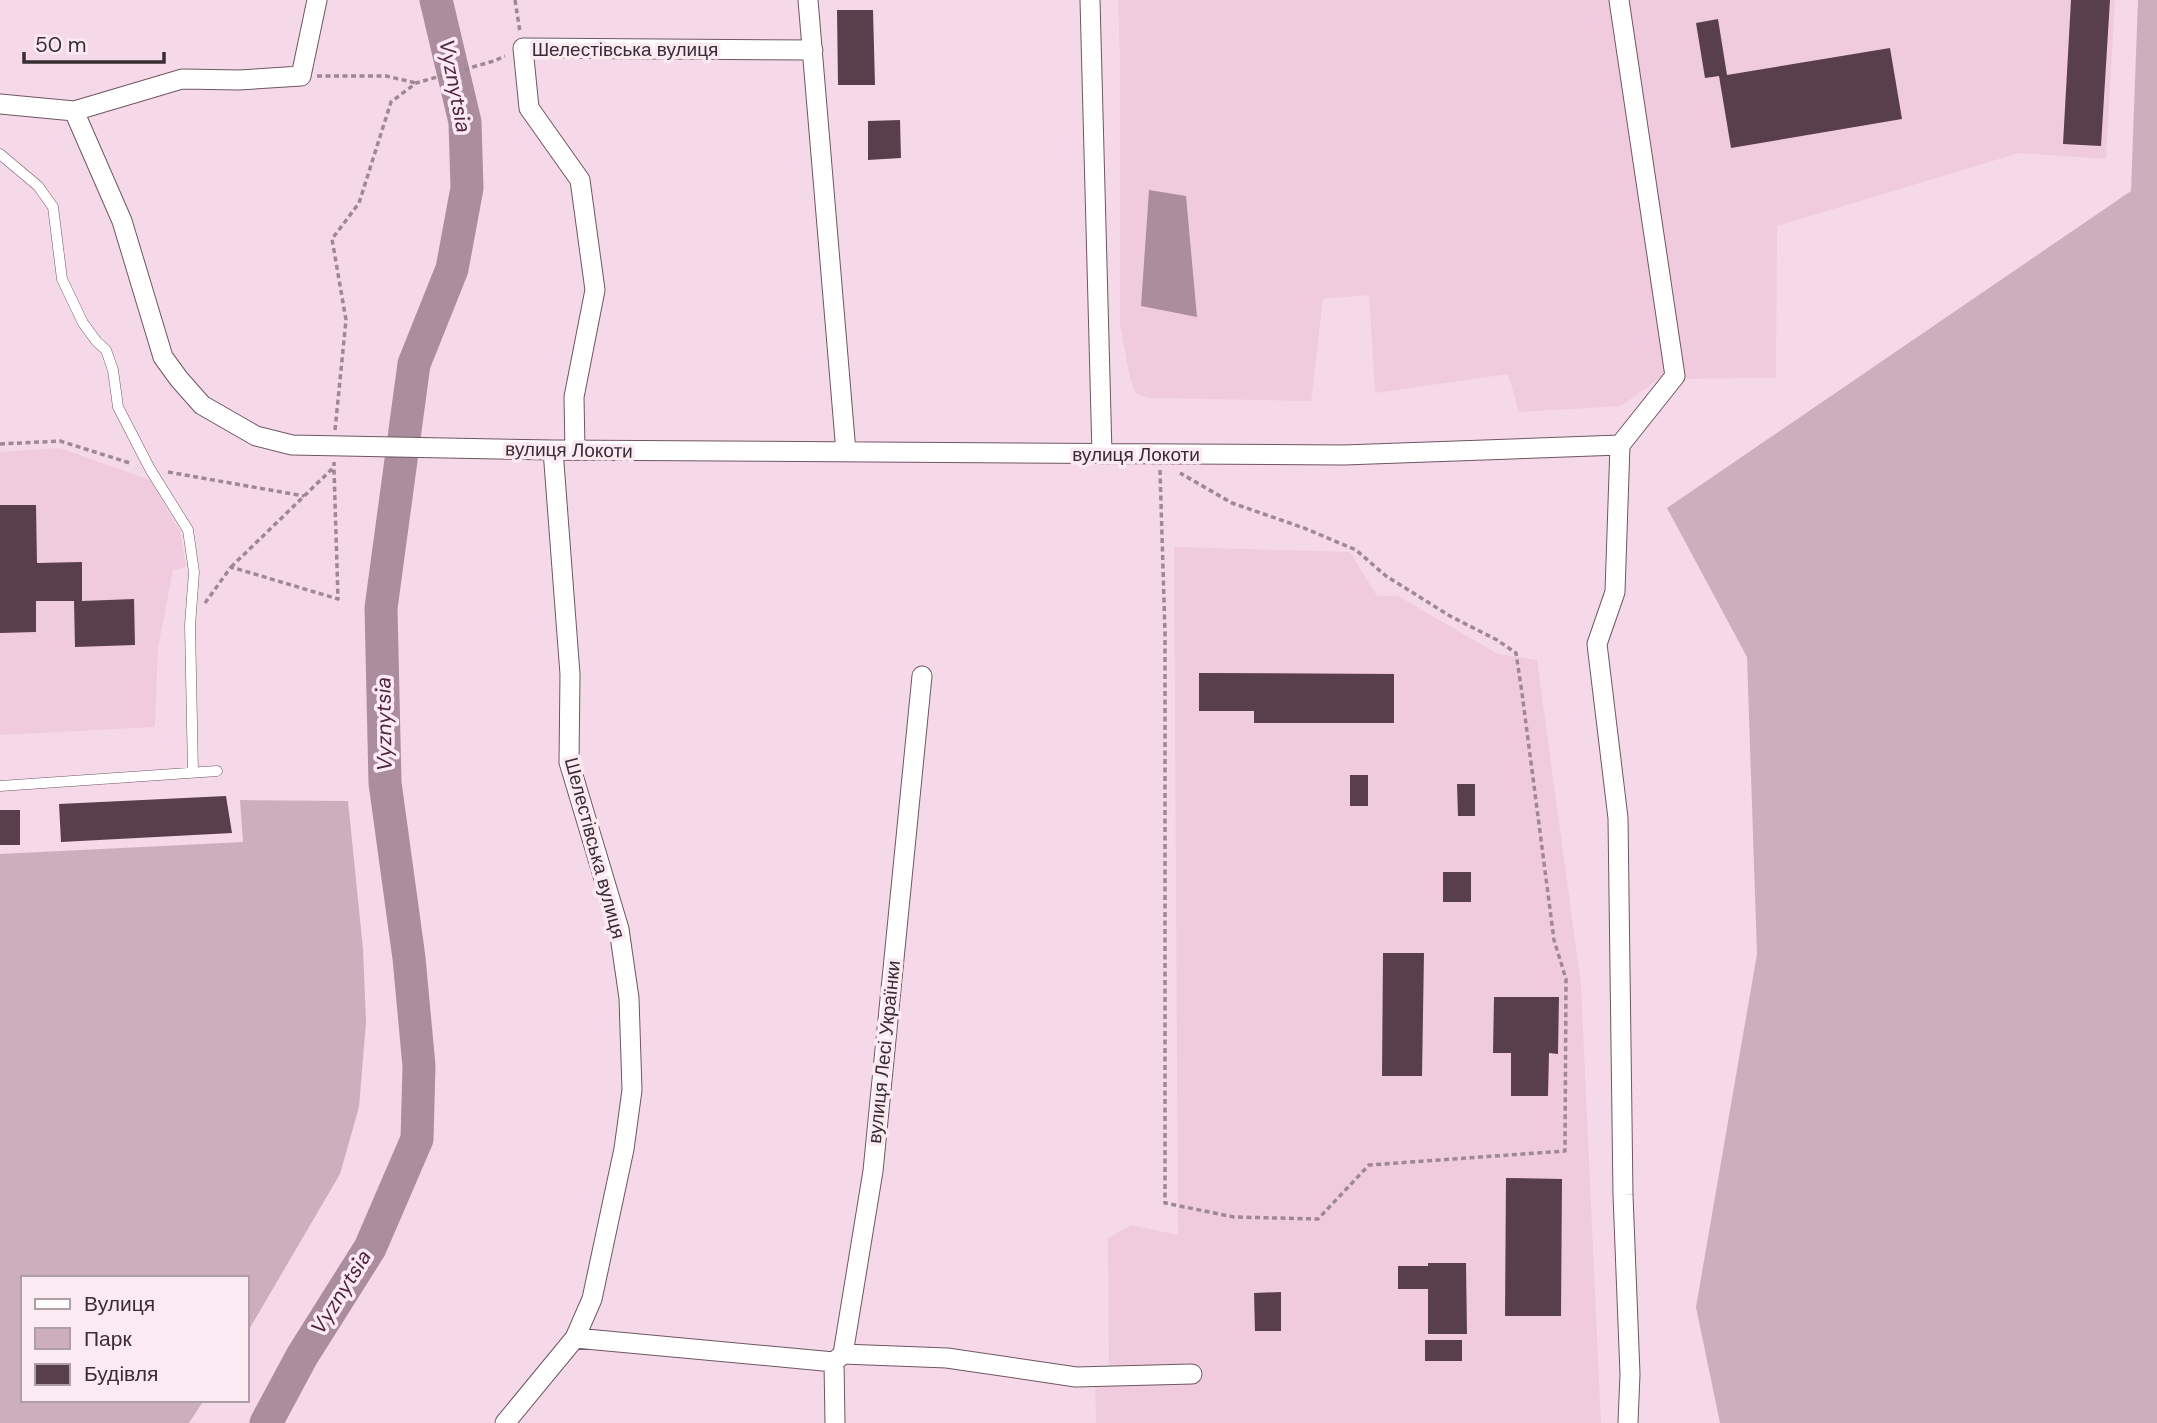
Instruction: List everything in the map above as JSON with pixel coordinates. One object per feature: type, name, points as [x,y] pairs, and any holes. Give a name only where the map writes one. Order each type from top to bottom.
[{"type":"street","points":[[0,104],[74,111],[182,79],[239,80],[301,76],[317,0]]},
{"type":"street","points":[[808,0],[846,452]]},
{"type":"street","points":[[1090,0],[1102,454]]},
{"type":"street","points":[[1619,0],[1675,376],[1620,445],[1615,593],[1597,644],[1618,818],[1623,1181],[1630,1374],[1628,1423]]},
{"type":"street","name":"Шелестівська вулиця","points":[[575,450],[574,397],[595,290],[580,180],[529,108],[523,48],[813,50]]},
{"type":"street","name":"вулиця Локоти","points":[[74,111],[122,221],[163,357],[202,405],[256,436],[292,444],[553,450],[1102,454],[1160,458],[1344,455],[1620,445]]},
{"type":"street","name":"Шелестівська вулиця","points":[[505,1423],[575,1338],[592,1300],[624,1149],[632,1090],[629,998],[619,929],[569,762],[570,674],[553,450]]},
{"type":"street","name":"вулиця Лесі Українки","points":[[835,1423],[838,1358],[873,1171],[922,676]]},
{"type":"street","points":[[575,1338],[838,1358],[947,1358],[1076,1377],[1192,1374]]},
{"type":"lane","points":[[0,154],[38,186],[53,207],[62,279],[83,323],[106,350],[113,370],[118,407],[150,469],[188,530],[194,572],[190,625],[193,772]]},
{"type":"lane","points":[[0,786],[217,771]]},
{"type":"path","points":[[231,566],[338,599],[334,467],[339,446],[346,320],[332,239],[359,203],[391,102],[416,83],[494,61]]},
{"type":"path","points":[[301,76],[386,76],[416,83]]},
{"type":"path","points":[[1160,458],[1232,503],[1304,528],[1356,550],[1386,576],[1516,653],[1554,940],[1566,979],[1564,1151],[1369,1165],[1318,1219],[1234,1217],[1165,1203],[1165,634],[1160,458]]},
{"type":"path","points":[[190,625],[231,566],[334,467]]},
{"type":"shaded area","points":[[1118,0],[2115,0],[2106,159],[2019,153],[1777,226],[1776,378],[1659,379],[1621,406],[1519,412],[1508,374],[1375,393],[1369,295],[1323,299],[1311,401],[1148,398],[1135,393],[1120,324]]},
{"type":"shaded area","points":[[1149,190],[1186,196],[1197,317],[1141,306]]},
{"type":"shaded area","points":[[60,448],[150,480],[180,531],[186,567],[173,570],[158,648],[155,727],[0,735],[0,452]]},
{"type":"shaded area","points":[[1174,547],[1350,552],[1377,596],[1398,596],[1498,654],[1537,660],[1581,984],[1601,1423],[1096,1423],[1095,1381],[1109,1382],[1108,1238],[1131,1225],[1178,1235]]},
{"type":"green space","points":[[2138,0],[2157,0],[2157,1423],[1720,1423],[1696,1307],[1757,954],[1747,657],[1667,508],[2131,191]]},
{"type":"green space","points":[[240,800],[348,801],[363,949],[366,1022],[359,1107],[340,1174],[248,1331],[248,1276],[21,1276],[21,1402],[203,1402],[189,1423],[0,1423],[0,854],[243,842]]},
{"type":"building","points":[[2071,0],[2110,0],[2101,146],[2063,144]]},
{"type":"building","points":[[837,10],[873,10],[875,85],[838,85]]},
{"type":"building","points":[[1718,19],[1727,75],[1890,48],[1902,119],[1731,148],[1719,76],[1705,78],[1696,23]]},
{"type":"building","points":[[900,120],[901,158],[868,160],[868,121]]},
{"type":"building","points":[[0,505],[36,505],[37,563],[82,562],[82,601],[134,599],[135,645],[75,647],[74,601],[36,601],[36,632],[0,633]]},
{"type":"building","points":[[1199,673],[1394,674],[1394,723],[1254,723],[1254,711],[1199,711]]},
{"type":"building","points":[[1350,775],[1368,775],[1368,806],[1350,806]]},
{"type":"building","points":[[1457,784],[1475,784],[1475,816],[1458,816]]},
{"type":"building","points":[[226,796],[232,833],[61,842],[59,804]]},
{"type":"building","points":[[0,810],[20,810],[20,845],[0,845]]},
{"type":"building","points":[[1443,872],[1471,872],[1471,902],[1443,902]]},
{"type":"building","points":[[1383,953],[1424,953],[1422,1076],[1382,1076]]},
{"type":"building","points":[[1494,997],[1559,997],[1558,1054],[1549,1053],[1548,1096],[1511,1096],[1511,1053],[1493,1053]]},
{"type":"building","points":[[1506,1178],[1562,1179],[1561,1316],[1505,1316]]},
{"type":"building","points":[[1428,1263],[1466,1263],[1467,1334],[1428,1334],[1428,1289],[1398,1289],[1398,1266],[1428,1266]]},
{"type":"building","points":[[1281,1292],[1281,1331],[1255,1331],[1254,1293]]},
{"type":"building","points":[[1425,1340],[1462,1340],[1462,1361],[1425,1361]]},
{"type":"waterway","name":"Vyznytsia","points":[[266,1423],[302,1356],[370,1248],[417,1139],[419,1066],[409,958],[385,783],[381,608],[414,364],[452,269],[467,188],[465,122],[436,0]]}]
